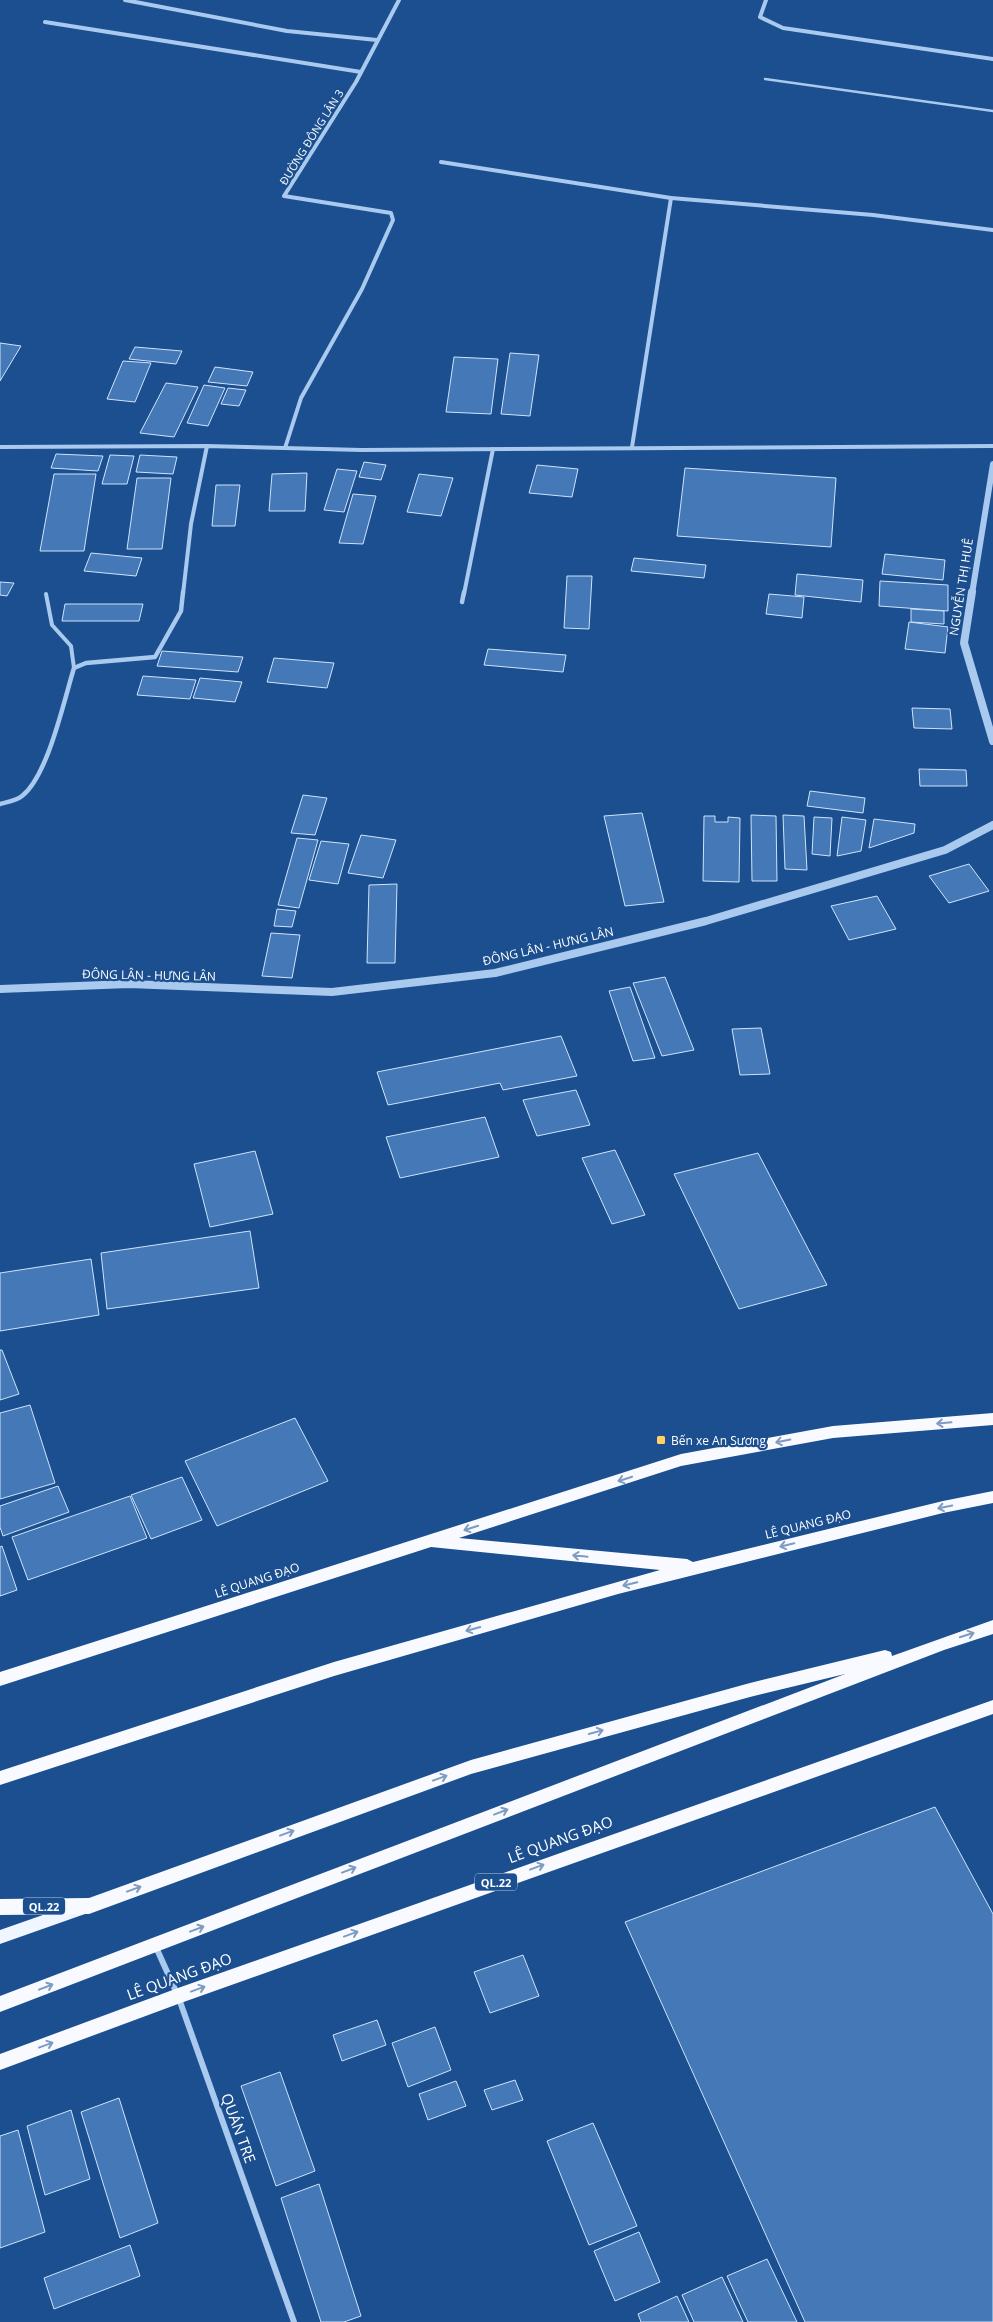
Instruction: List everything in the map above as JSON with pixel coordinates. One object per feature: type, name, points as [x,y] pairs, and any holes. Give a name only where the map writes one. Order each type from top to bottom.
[{"type":"highway","name":"LÊ QUANG ĐẠO","points":[[0,1679],[682,1460],[833,1432],[993,1419]]},
{"type":"highway","name":"LÊ QUANG ĐẠO","points":[[0,1778],[334,1668],[609,1590],[943,1507],[993,1497]]},
{"type":"highway","points":[[430,1541],[698,1567]]},
{"type":"highway","name":"QL.22","points":[[0,2004],[941,1644],[993,1627]]},
{"type":"highway","name":"QL.22","points":[[0,1907],[89,1906],[471,1767],[750,1690],[941,1644]]},
{"type":"highway","name":"LÊ QUANG ĐẠO","points":[[0,2062],[178,1996],[993,1707]]},
{"type":"main road","points":[[0,1937],[89,1906]]},
{"type":"street","points":[[126,0],[287,30],[377,40]]},
{"type":"street","name":"ĐƯỜNG ĐÔNG LÂN 3","points":[[285,448],[301,398],[362,290],[393,220],[391,213],[284,196],[361,72],[399,0]]},
{"type":"street","points":[[766,0],[760,17],[782,28],[993,59]]},
{"type":"street","points":[[45,22],[361,72]]},
{"type":"street","points":[[441,162],[671,198],[873,216],[993,230]]},
{"type":"street","points":[[632,447],[671,198]]},
{"type":"street","points":[[0,804],[22,796],[38,773],[48,752],[74,668],[86,663],[155,657],[181,611],[191,524],[207,446]]},
{"type":"street","points":[[0,447],[207,446],[362,450],[993,446]]},
{"type":"street","points":[[462,602],[493,449]]},
{"type":"street","name":"NGUYỄN THỊ HUÊ","points":[[993,464],[964,643],[993,741]]},
{"type":"street","name":"ĐÔNG LÂN - HƯNG LÂN","points":[[0,989],[129,984],[332,992],[495,973],[706,921],[945,850],[993,825]]},
{"type":"street","name":"QUÁN TRE","points":[[154,1945],[178,1996],[294,2322]]},
{"type":"lane","points":[[765,79],[993,110]]},
{"type":"lane","points":[[46,594],[52,625],[71,646],[74,656],[74,668]]},
{"type":"building","points":[[0,343],[21,346],[0,381]]},
{"type":"building","points":[[135,347],[182,351],[176,364],[129,359]]},
{"type":"building","points":[[510,353],[539,355],[530,416],[501,414]]},
{"type":"building","points":[[454,357],[498,359],[491,414],[446,412]]},
{"type":"building","points":[[123,361],[151,363],[135,402],[107,399]]},
{"type":"building","points":[[215,367],[253,372],[247,386],[208,382]]},
{"type":"building","points":[[166,383],[198,387],[174,437],[140,433]]},
{"type":"building","points":[[204,385],[225,388],[208,426],[187,423]]},
{"type":"building","points":[[228,388],[246,390],[239,406],[221,404]]},
{"type":"building","points":[[56,454],[103,456],[98,471],[51,468]]},
{"type":"building","points":[[110,455],[134,456],[127,484],[102,484]]},
{"type":"building","points":[[140,455],[177,457],[173,474],[136,472]]},
{"type":"building","points":[[364,462],[386,465],[381,480],[359,477]]},
{"type":"building","points":[[537,465],[578,469],[572,497],[529,493]]},
{"type":"building","points":[[685,468],[836,478],[831,547],[677,536]]},
{"type":"building","points":[[337,469],[357,471],[344,512],[324,510]]},
{"type":"building","points":[[307,473],[305,511],[269,511],[272,474]]},
{"type":"building","points":[[54,474],[96,474],[84,551],[40,551]]},
{"type":"building","points":[[419,474],[453,478],[441,516],[407,512]]},
{"type":"building","points":[[137,478],[171,478],[162,549],[127,549]]},
{"type":"building","points":[[216,485],[240,485],[235,526],[212,526]]},
{"type":"building","points":[[353,494],[376,496],[363,544],[339,543]]},
{"type":"building","points":[[91,553],[142,558],[136,576],[84,571]]},
{"type":"building","points":[[885,554],[945,560],[943,580],[882,574]]},
{"type":"building","points":[[634,558],[706,565],[704,578],[631,571]]},
{"type":"building","points":[[797,574],[863,580],[861,602],[795,595]]},
{"type":"building","points":[[567,576],[592,576],[589,629],[564,628]]},
{"type":"building","points":[[880,581],[948,585],[948,611],[879,606]]},
{"type":"building","points":[[0,582],[14,583],[7,596],[0,595]]},
{"type":"building","points":[[769,594],[804,597],[802,618],[766,614]]},
{"type":"building","points":[[65,604],[143,604],[139,621],[62,621]]},
{"type":"building","points":[[911,609],[944,611],[944,624],[911,622]]},
{"type":"building","points":[[909,622],[948,627],[945,653],[905,649]]},
{"type":"building","points":[[488,649],[566,655],[563,672],[484,665]]},
{"type":"building","points":[[162,651],[243,657],[238,672],[157,666]]},
{"type":"building","points":[[274,658],[334,663],[327,688],[267,682]]},
{"type":"building","points":[[143,676],[196,680],[190,699],[137,695]]},
{"type":"building","points":[[200,678],[242,682],[235,702],[193,698]]},
{"type":"building","points":[[912,708],[950,709],[952,729],[914,728]]},
{"type":"building","points":[[919,769],[966,770],[967,786],[920,786]]},
{"type":"building","points":[[810,791],[865,798],[863,813],[807,806]]},
{"type":"building","points":[[303,795],[327,798],[315,835],[291,833]]},
{"type":"building","points":[[642,813],[664,902],[625,906],[604,816]]},
{"type":"building","points":[[751,815],[776,816],[777,881],[752,881]]},
{"type":"building","points":[[783,815],[804,816],[807,870],[785,869]]},
{"type":"building","points":[[704,816],[715,816],[715,822],[728,822],[728,817],[740,818],[739,882],[703,881]]},
{"type":"building","points":[[814,817],[832,818],[830,856],[812,854]]},
{"type":"building","points":[[842,817],[866,820],[861,851],[837,856]]},
{"type":"building","points":[[874,819],[915,824],[914,833],[869,848]]},
{"type":"building","points":[[361,835],[396,840],[383,878],[348,873]]},
{"type":"building","points":[[297,838],[318,840],[299,908],[278,905]]},
{"type":"building","points":[[321,841],[349,844],[338,884],[309,880]]},
{"type":"building","points":[[969,864],[989,891],[949,903],[929,876]]},
{"type":"building","points":[[397,884],[395,963],[367,963],[369,885]]},
{"type":"building","points":[[877,896],[896,929],[849,940],[831,906]]},
{"type":"building","points":[[277,909],[296,911],[292,927],[274,926]]},
{"type":"building","points":[[271,933],[300,935],[292,978],[262,976]]},
{"type":"building","points":[[665,977],[694,1050],[662,1056],[633,983]]},
{"type":"building","points":[[630,987],[655,1058],[633,1061],[609,991]]},
{"type":"building","points":[[761,1028],[770,1074],[740,1075],[732,1029]]},
{"type":"building","points":[[561,1036],[577,1076],[503,1090],[500,1083],[388,1105],[377,1072]]},
{"type":"building","points":[[576,1090],[590,1125],[537,1136],[523,1100]]},
{"type":"building","points":[[485,1117],[499,1157],[400,1178],[386,1137]]},
{"type":"building","points":[[615,1150],[645,1215],[612,1224],[582,1158]]},
{"type":"building","points":[[255,1151],[273,1214],[210,1227],[194,1164]]},
{"type":"building","points":[[758,1153],[827,1285],[739,1309],[674,1174]]},
{"type":"building","points":[[250,1231],[259,1288],[107,1309],[101,1253]]},
{"type":"building","points":[[91,1259],[99,1315],[0,1331],[0,1273]]},
{"type":"building","points":[[0,1350],[2,1350],[19,1394],[0,1400]]},
{"type":"building","points":[[30,1405],[55,1483],[0,1499],[0,1413]]},
{"type":"building","points":[[295,1418],[328,1481],[217,1526],[185,1461]]},
{"type":"building","points":[[182,1477],[202,1520],[151,1539],[131,1495]]},
{"type":"building","points":[[58,1486],[69,1512],[3,1536],[0,1527],[0,1506]]},
{"type":"building","points":[[130,1496],[147,1538],[28,1580],[12,1537]]},
{"type":"building","points":[[2,1546],[17,1590],[0,1596],[0,1547]]},
{"type":"building","points":[[935,1807],[993,1914],[993,2322],[805,2322],[625,1922]]},
{"type":"building","points":[[523,1955],[539,1996],[490,2013],[474,1972]]},
{"type":"building","points":[[377,2020],[386,2045],[342,2061],[333,2035]]},
{"type":"building","points":[[435,2027],[451,2070],[408,2087],[392,2043]]},
{"type":"building","points":[[280,2072],[315,2171],[276,2186],[241,2086]]},
{"type":"building","points":[[515,2080],[523,2100],[492,2110],[484,2090]]},
{"type":"building","points":[[456,2081],[466,2106],[428,2120],[419,2094]]},
{"type":"building","points":[[119,2098],[158,2223],[120,2238],[81,2112]]},
{"type":"building","points":[[71,2110],[90,2179],[45,2195],[27,2126]]},
{"type":"building","points":[[593,2123],[637,2226],[589,2245],[547,2141]]},
{"type":"building","points":[[18,2130],[45,2232],[0,2248],[0,2136]]},
{"type":"building","points":[[319,2184],[361,2316],[344,2322],[321,2322],[281,2198]]},
{"type":"building","points":[[639,2232],[660,2282],[615,2301],[594,2251]]},
{"type":"building","points":[[130,2245],[140,2276],[54,2309],[44,2278]]},
{"type":"building","points":[[767,2259],[797,2322],[748,2322],[727,2276]]},
{"type":"building","points":[[722,2277],[743,2322],[694,2322],[682,2295]]},
{"type":"building","points":[[677,2296],[689,2322],[641,2322],[638,2314]]},
{"type":"place","name":"Bến xe An Sương","points":[[661,1440]]}]
